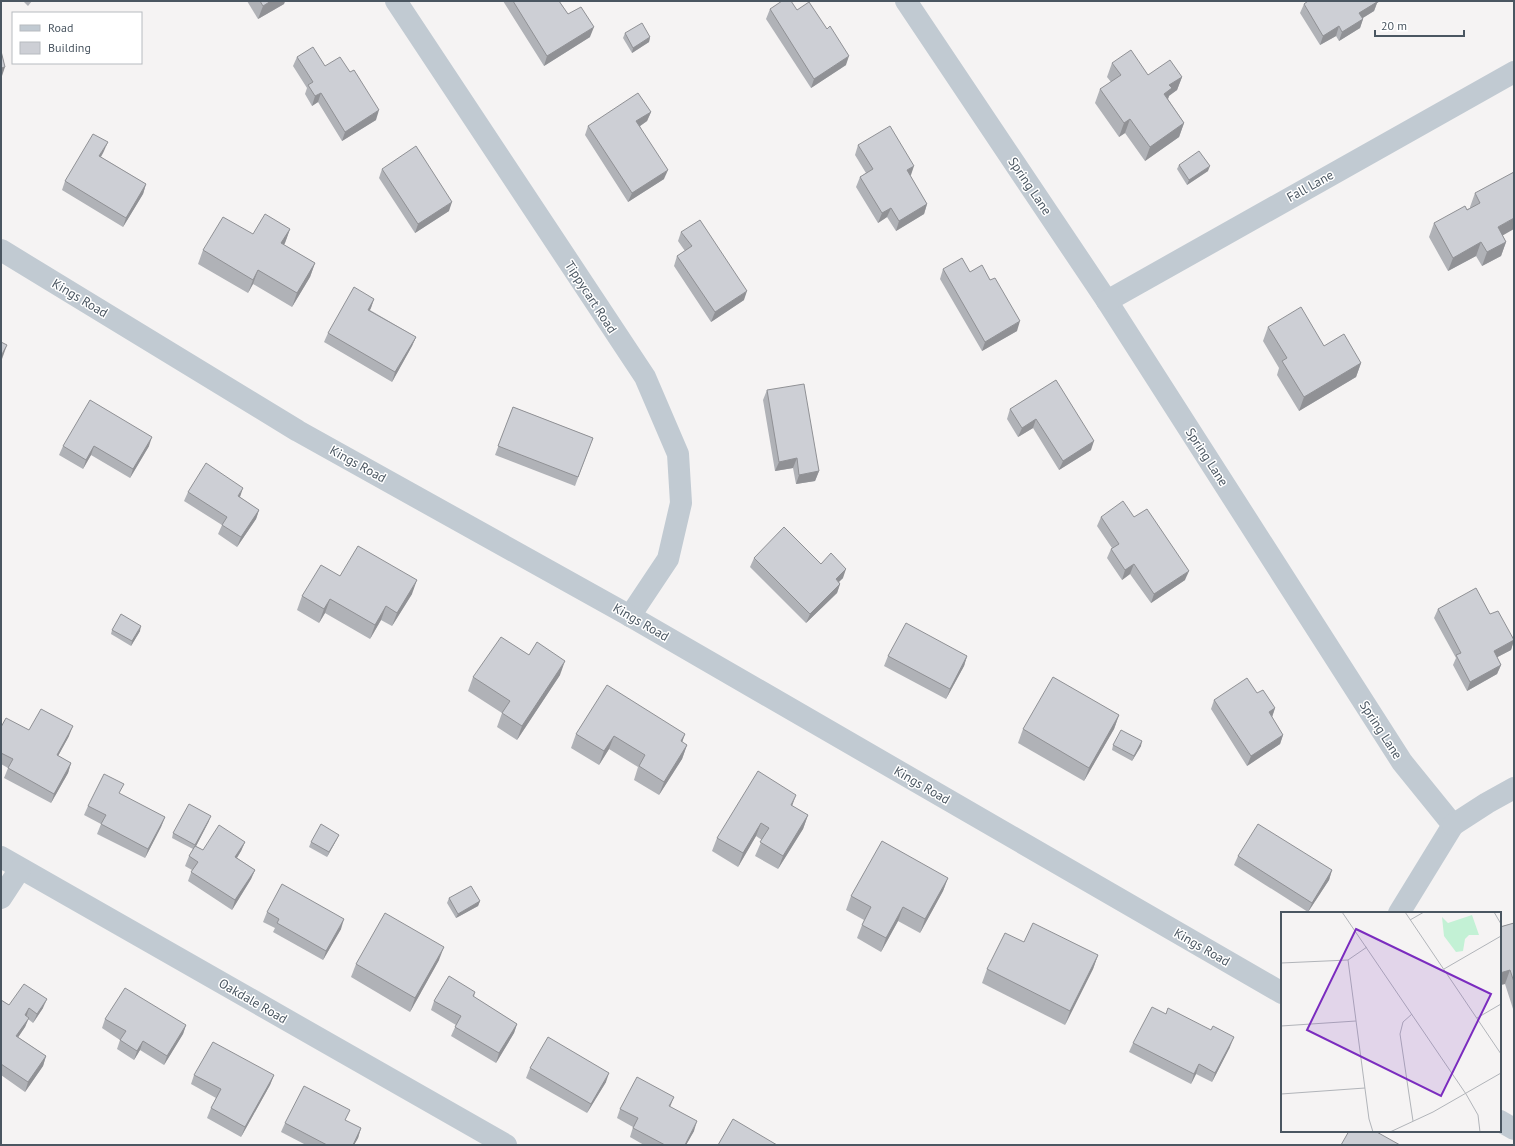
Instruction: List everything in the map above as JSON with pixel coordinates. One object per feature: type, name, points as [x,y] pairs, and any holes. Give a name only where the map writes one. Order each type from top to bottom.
[{"type":"street","name":"Tippycart Road","points":[[396,1],[645,377],[678,454],[681,503],[668,559],[630,616]]},
{"type":"street","name":"Spring Lane","points":[[906,1],[1107,300],[1402,762],[1453,825]]},
{"type":"street","name":"Fall Lane","points":[[1107,300],[1514,72]]},
{"type":"street","name":"Kings Road","points":[[1,250],[298,431],[630,616],[1281,992]]},
{"type":"street","points":[[1400,912],[1453,825],[1514,788]]},
{"type":"street","name":"Oakdale Road","points":[[1,857],[506,1145]]},
{"type":"street","points":[[1,898],[20,869]]},
{"type":"street","points":[[1501,1122],[1514,1129]]},
{"type":"building","points":[[260,1],[271,1],[263,6]]},
{"type":"building","points":[[513,1],[559,1],[568,14],[581,7],[594,27],[547,56]]},
{"type":"building","points":[[782,1],[791,1],[797,10],[809,2],[827,29],[830,26],[849,56],[814,79],[770,9]]},
{"type":"building","points":[[1308,1],[1377,2],[1359,13],[1363,19],[1342,32],[1339,26],[1323,36],[1304,4]]},
{"type":"building","points":[[642,23],[650,37],[633,48],[625,33]]},
{"type":"building","points":[[313,47],[325,66],[340,57],[350,72],[354,70],[379,110],[345,132],[321,93],[315,96],[308,85],[313,82],[297,57]]},
{"type":"building","points":[[1131,50],[1148,75],[1170,60],[1182,77],[1169,85],[1172,88],[1164,94],[1184,123],[1150,147],[1130,119],[1124,123],[1100,89],[1121,75],[1112,63]]},
{"type":"building","points":[[1,51],[5,67],[1,68]]},
{"type":"building","points":[[638,93],[651,112],[636,121],[668,170],[632,193],[588,126]]},
{"type":"building","points":[[890,126],[914,166],[907,170],[927,204],[899,221],[891,208],[882,213],[860,177],[873,169],[858,145]]},
{"type":"building","points":[[93,134],[108,142],[99,156],[146,184],[126,218],[65,181]]},
{"type":"building","points":[[416,146],[452,202],[418,224],[382,169]]},
{"type":"building","points":[[1199,151],[1210,166],[1189,180],[1179,165]]},
{"type":"building","points":[[1514,172],[1514,218],[1498,227],[1506,242],[1487,252],[1481,242],[1453,258],[1434,223],[1465,206],[1467,210],[1480,203],[1475,193]]},
{"type":"building","points":[[265,214],[290,229],[281,243],[315,263],[297,293],[258,270],[253,280],[203,250],[223,217],[253,234]]},
{"type":"building","points":[[700,220],[747,291],[715,312],[677,256],[692,246],[681,232]]},
{"type":"building","points":[[962,258],[970,272],[982,265],[990,280],[995,278],[1020,321],[985,342],[943,269]]},
{"type":"building","points":[[354,287],[374,299],[368,310],[416,337],[395,372],[328,333]]},
{"type":"building","points":[[1301,307],[1324,346],[1344,334],[1361,363],[1304,397],[1282,361],[1287,358],[1268,327]]},
{"type":"building","points":[[1,342],[7,345],[1,356]]},
{"type":"building","points":[[1056,380],[1094,441],[1063,461],[1036,419],[1022,428],[1010,409]]},
{"type":"building","points":[[804,384],[819,471],[799,475],[797,458],[779,462],[767,390]]},
{"type":"building","points":[[90,400],[152,437],[133,469],[94,446],[86,460],[63,446]]},
{"type":"building","points":[[513,407],[593,438],[578,477],[498,446]]},
{"type":"building","points":[[206,463],[243,488],[238,496],[259,510],[241,537],[222,525],[227,517],[188,492]]},
{"type":"building","points":[[1123,501],[1134,517],[1147,509],[1189,571],[1154,594],[1134,564],[1125,570],[1111,549],[1119,544],[1101,517]]},
{"type":"building","points":[[784,527],[821,564],[831,553],[846,569],[836,579],[840,584],[810,614],[754,558]]},
{"type":"building","points":[[358,546],[417,580],[397,613],[386,606],[375,625],[330,599],[324,609],[302,596],[321,565],[340,576]]},
{"type":"building","points":[[1476,588],[1490,614],[1498,611],[1514,640],[1494,651],[1501,665],[1470,682],[1456,655],[1461,653],[1438,609]]},
{"type":"building","points":[[121,614],[141,626],[132,641],[112,630]]},
{"type":"building","points":[[906,623],[967,656],[950,689],[888,656]]},
{"type":"building","points":[[501,637],[529,655],[537,642],[565,661],[522,726],[502,713],[510,701],[473,677]]},
{"type":"building","points":[[1053,677],[1119,715],[1089,768],[1023,729]]},
{"type":"building","points":[[1247,678],[1257,693],[1263,690],[1275,708],[1269,712],[1283,735],[1251,756],[1214,700]]},
{"type":"building","points":[[607,685],[685,734],[681,741],[687,745],[664,782],[639,766],[645,755],[614,736],[604,751],[576,734]]},
{"type":"building","points":[[41,709],[73,726],[57,755],[71,763],[54,794],[8,768],[13,759],[1,753],[1,727],[6,718],[29,730]]},
{"type":"building","points":[[1121,730],[1142,741],[1134,756],[1113,745]]},
{"type":"building","points":[[758,771],[796,795],[791,805],[808,815],[783,856],[760,842],[769,828],[761,823],[743,853],[717,838]]},
{"type":"building","points":[[104,774],[124,784],[119,793],[165,817],[148,849],[101,824],[106,815],[88,806]]},
{"type":"building","points":[[189,804],[211,816],[195,845],[173,833]]},
{"type":"building","points":[[321,824],[339,835],[329,852],[311,842]]},
{"type":"building","points":[[1258,824],[1332,870],[1312,903],[1238,856]]},
{"type":"building","points":[[219,825],[245,842],[235,857],[255,870],[235,900],[191,872],[198,862],[189,856],[195,846],[203,850]]},
{"type":"building","points":[[882,841],[948,878],[925,919],[903,907],[886,938],[862,925],[871,907],[851,896]]},
{"type":"building","points":[[282,884],[344,919],[326,951],[277,923],[279,919],[267,912]]},
{"type":"building","points":[[471,886],[480,901],[458,914],[449,898]]},
{"type":"building","points":[[385,913],[444,947],[415,998],[356,964]]},
{"type":"building","points":[[1033,923],[1098,955],[1070,1011],[987,969],[1005,933],[1024,942]]},
{"type":"building","points":[[1514,923],[1514,982],[1510,970],[1501,973],[1501,927]]},
{"type":"building","points":[[449,976],[475,992],[473,996],[517,1024],[499,1053],[455,1027],[461,1016],[434,1001]]},
{"type":"building","points":[[24,984],[47,999],[37,1014],[29,1008],[25,1015],[29,1018],[16,1036],[46,1056],[28,1082],[1,1064],[1,1000],[9,1005]]},
{"type":"building","points":[[125,988],[186,1025],[167,1056],[143,1041],[137,1051],[120,1040],[126,1031],[105,1019]]},
{"type":"building","points":[[1152,1007],[1166,1014],[1168,1008],[1211,1030],[1213,1026],[1234,1037],[1215,1073],[1199,1064],[1194,1074],[1133,1043]]},
{"type":"building","points":[[548,1037],[609,1073],[591,1104],[530,1068]]},
{"type":"building","points":[[213,1042],[274,1075],[245,1127],[211,1108],[221,1089],[194,1075]]},
{"type":"building","points":[[637,1077],[674,1097],[669,1106],[697,1121],[685,1145],[665,1145],[633,1128],[638,1118],[620,1109]]},
{"type":"building","points":[[304,1086],[350,1110],[345,1120],[361,1128],[353,1145],[327,1145],[285,1123]]},
{"type":"building","points":[[733,1119],[777,1145],[718,1145]]},
{"type":"building","points":[[1348,1132],[1377,1132],[1400,1145],[1341,1145]]}]
